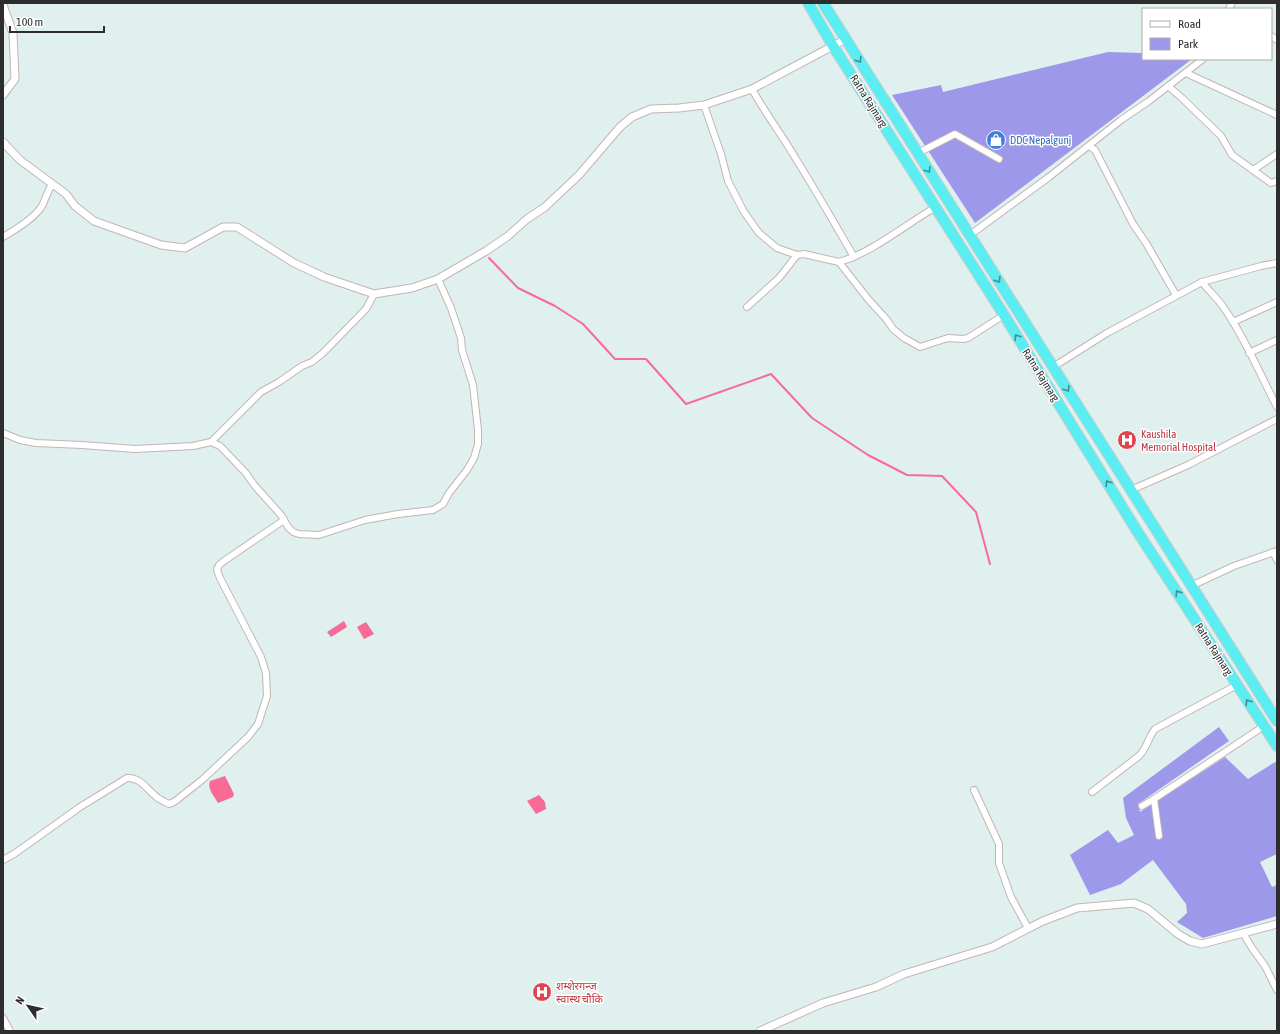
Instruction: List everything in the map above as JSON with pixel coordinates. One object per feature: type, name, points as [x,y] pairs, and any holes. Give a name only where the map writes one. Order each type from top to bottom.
[{"type":"highway","name":"Ratna Rajmarg","points":[[826,4],[846,39],[918,154],[1277,721]]},
{"type":"highway","name":"Ratna Rajmarg","points":[[811,7],[833,46],[1004,315],[1138,531],[1277,746]]},
{"type":"street","points":[[811,7],[826,4]]},
{"type":"street","points":[[3,5],[13,33],[15,79],[3,94]]},
{"type":"street","points":[[3,142],[20,160],[66,194],[75,206],[94,221],[161,245],[185,248],[223,227],[237,227],[294,262],[324,277],[374,294],[412,288],[438,279],[486,251],[508,236],[527,219],[545,207],[579,175],[620,127],[632,118],[650,109],[680,108],[704,105],[752,89],[846,39]]},
{"type":"street","points":[[970,235],[1049,177],[1202,60]]},
{"type":"street","points":[[1186,73],[1277,115]]},
{"type":"street","points":[[1168,86],[1221,136],[1232,155],[1271,183],[1277,181]]},
{"type":"street","points":[[752,89],[796,159],[854,257]]},
{"type":"street","points":[[704,105],[721,154],[728,181],[744,212],[759,233],[777,248],[797,254],[804,254],[839,262],[854,257],[870,248],[936,207]]},
{"type":"street","points":[[918,154],[954,134],[1000,160]]},
{"type":"street","points":[[1089,146],[1095,150],[1133,224],[1146,243],[1176,295]]},
{"type":"street","points":[[1253,170],[1277,154]]},
{"type":"street","points":[[3,237],[28,220],[42,206],[46,194],[52,184]]},
{"type":"street","points":[[747,307],[779,278],[797,254]]},
{"type":"street","points":[[839,262],[893,329],[904,338],[920,346],[948,338],[968,338],[1004,315]]},
{"type":"street","points":[[1053,367],[1107,333],[1202,282],[1277,263]]},
{"type":"street","points":[[211,442],[220,446],[245,472],[255,486],[265,495],[293,532],[299,534],[310,536],[319,535],[365,520],[433,510],[443,504],[474,458],[478,444],[478,424],[473,385],[462,350],[453,313],[438,279]]},
{"type":"street","points":[[1202,282],[1208,291],[1223,306],[1233,322],[1277,406]]},
{"type":"street","points":[[3,433],[20,440],[36,443],[82,444],[135,449],[193,446],[211,442],[261,392],[302,366],[312,362],[323,353],[366,309],[374,294]]},
{"type":"street","points":[[1233,322],[1277,302]]},
{"type":"street","points":[[1249,353],[1277,340]]},
{"type":"street","points":[[1131,490],[1188,465],[1277,419]]},
{"type":"street","points":[[3,860],[14,854],[80,807],[127,778],[138,780],[158,798],[169,804],[174,802],[202,780],[248,737],[258,724],[263,712],[267,696],[266,673],[261,657],[217,570],[219,565],[224,561],[284,520]]},
{"type":"street","points":[[1191,586],[1234,566],[1275,552],[1277,560]]},
{"type":"street","points":[[1092,792],[1139,756],[1144,750],[1149,736],[1155,729],[1237,685]]},
{"type":"street","points":[[1142,806],[1264,726]]},
{"type":"street","points":[[974,790],[999,844],[999,863],[1011,897],[1028,928]]},
{"type":"street","points":[[1154,799],[1159,836]]},
{"type":"street","points":[[760,1031],[823,1003],[876,987],[904,974],[992,946],[1043,921],[1077,908],[1134,903],[1148,909],[1178,934],[1190,941],[1202,944],[1277,924]]},
{"type":"street","points":[[1243,933],[1265,966],[1277,990]]},
{"type":"street","points":[[3,1018],[10,1031]]},
{"type":"green space","points":[[1108,52],[1142,53],[1142,60],[1191,60],[975,223],[892,95],[941,85],[943,92]]},
{"type":"green space","points":[[1219,727],[1229,741],[1138,804],[1140,812],[1225,757],[1248,779],[1275,762],[1277,764],[1277,854],[1260,862],[1272,887],[1277,885],[1277,916],[1203,938],[1177,922],[1187,913],[1186,904],[1153,860],[1121,884],[1090,895],[1070,855],[1108,830],[1118,843],[1134,835],[1126,818],[1123,798]]},
{"type":"shaded area","points":[[344,621],[347,627],[331,637],[327,632]]},
{"type":"shaded area","points":[[366,622],[374,634],[364,639],[357,627]]},
{"type":"shaded area","points":[[225,776],[234,794],[233,797],[218,803],[210,790],[209,784],[210,781]]},
{"type":"shaded area","points":[[539,795],[545,802],[546,809],[536,814],[527,801]]},
{"type":"waterway","points":[[489,258],[518,288],[555,306],[583,324],[615,359],[646,359],[686,404],[771,374],[812,418],[868,455],[907,475],[942,476],[976,512],[990,564]]},
{"type":"place","name":"DDC Nepalgunj","points":[[996,140]]},
{"type":"place","name":"Kaushila Memorial Hospital","points":[[1127,440]]},
{"type":"place","name":"शम्शेरगन्ज स्वास्थ चौकि","points":[[542,992]]}]
